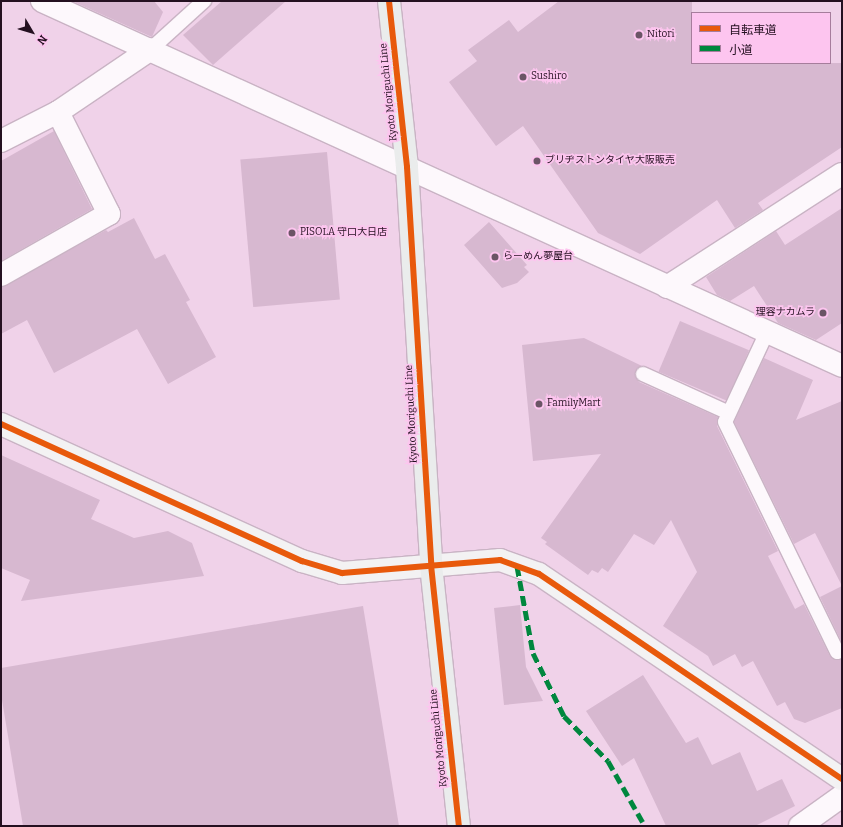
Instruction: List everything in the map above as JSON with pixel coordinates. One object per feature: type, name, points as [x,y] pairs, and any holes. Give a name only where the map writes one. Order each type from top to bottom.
[{"type":"main road","name":"Kyoto Moriguchi Line","points":[[389,1],[407,167],[431,565],[458,826]]},
{"type":"street","points":[[42,1],[151,48],[667,287],[768,332],[836,358]]},
{"type":"street","points":[[1,141],[58,112],[151,48]]},
{"type":"street","points":[[1,275],[109,214],[58,112]]},
{"type":"street","points":[[667,287],[842,174]]},
{"type":"street","points":[[1,424],[302,561],[342,573],[500,560],[539,574],[842,779]]},
{"type":"street","points":[[800,826],[842,796]]},
{"type":"lane","points":[[151,48],[204,1]]},
{"type":"lane","points":[[768,332],[725,422],[837,652]]},
{"type":"lane","points":[[643,374],[729,413]]},
{"type":"building","points":[[72,1],[154,1],[163,12],[152,37]]},
{"type":"building","points":[[222,1],[286,1],[213,65],[183,35]]},
{"type":"building","points":[[559,1],[692,1],[691,64],[842,63],[842,147],[758,203],[763,210],[735,228],[717,200],[640,254],[598,233],[523,126],[496,146],[449,82],[477,61],[468,50],[509,20],[518,32]]},
{"type":"building","points":[[54,131],[92,209],[1,261],[1,161]]},
{"type":"building","points":[[327,152],[340,299],[253,307],[240,160]]},
{"type":"building","points":[[842,208],[842,323],[816,340],[778,323],[754,286],[730,301],[717,295],[706,277],[776,231],[785,245]]},
{"type":"building","points":[[134,218],[155,259],[165,254],[190,300],[186,302],[216,357],[168,384],[137,329],[54,373],[27,320],[1,334],[1,287],[106,230],[108,232]]},
{"type":"building","points":[[489,222],[527,265],[524,267],[529,272],[517,283],[502,288],[464,245]]},
{"type":"building","points":[[680,321],[749,350],[728,401],[659,372]]},
{"type":"building","points":[[584,338],[642,366],[635,374],[639,382],[718,417],[717,426],[778,551],[768,556],[795,609],[804,604],[830,656],[836,660],[842,659],[842,708],[805,723],[794,719],[785,702],[777,706],[753,661],[742,667],[735,654],[713,666],[708,656],[663,626],[697,572],[671,520],[654,545],[634,534],[608,572],[602,568],[598,573],[592,570],[588,575],[545,544],[547,542],[541,538],[601,454],[533,461],[522,345]]},
{"type":"building","points":[[764,358],[813,380],[796,420],[842,401],[842,586],[815,533],[794,544],[734,422]]},
{"type":"building","points":[[1,455],[100,500],[91,519],[134,538],[168,531],[192,543],[204,576],[21,601],[30,580],[1,568]]},
{"type":"building","points":[[842,586],[842,643],[820,597]]},
{"type":"building","points":[[520,605],[526,667],[543,701],[504,705],[494,608]]},
{"type":"building","points":[[363,606],[399,826],[23,826],[1,694],[1,668]]},
{"type":"building","points":[[643,675],[686,743],[698,737],[712,765],[740,752],[757,791],[782,779],[795,806],[755,826],[666,826],[634,758],[622,766],[586,711]]},
{"type":"marked path","points":[[517,566],[533,653],[564,716],[608,761],[645,826]]},
{"type":"cycle path","points":[[389,1],[407,167],[431,565],[459,826]]},
{"type":"cycle path","points":[[1,424],[302,561],[342,573],[500,560],[539,574],[842,779]]},
{"type":"place","name":"Nitori","points":[[639,35]]},
{"type":"place","name":"Sushiro","points":[[523,77]]},
{"type":"place","name":"ブリヂストンタイヤ大阪販売","points":[[537,161]]},
{"type":"place","name":"PISOLA 守口大日店","points":[[292,233]]},
{"type":"place","name":"らーめん夢屋台","points":[[495,257]]},
{"type":"place","name":"理容ナカムラ","points":[[823,313]]},
{"type":"place","name":"FamilyMart","points":[[539,404]]}]
